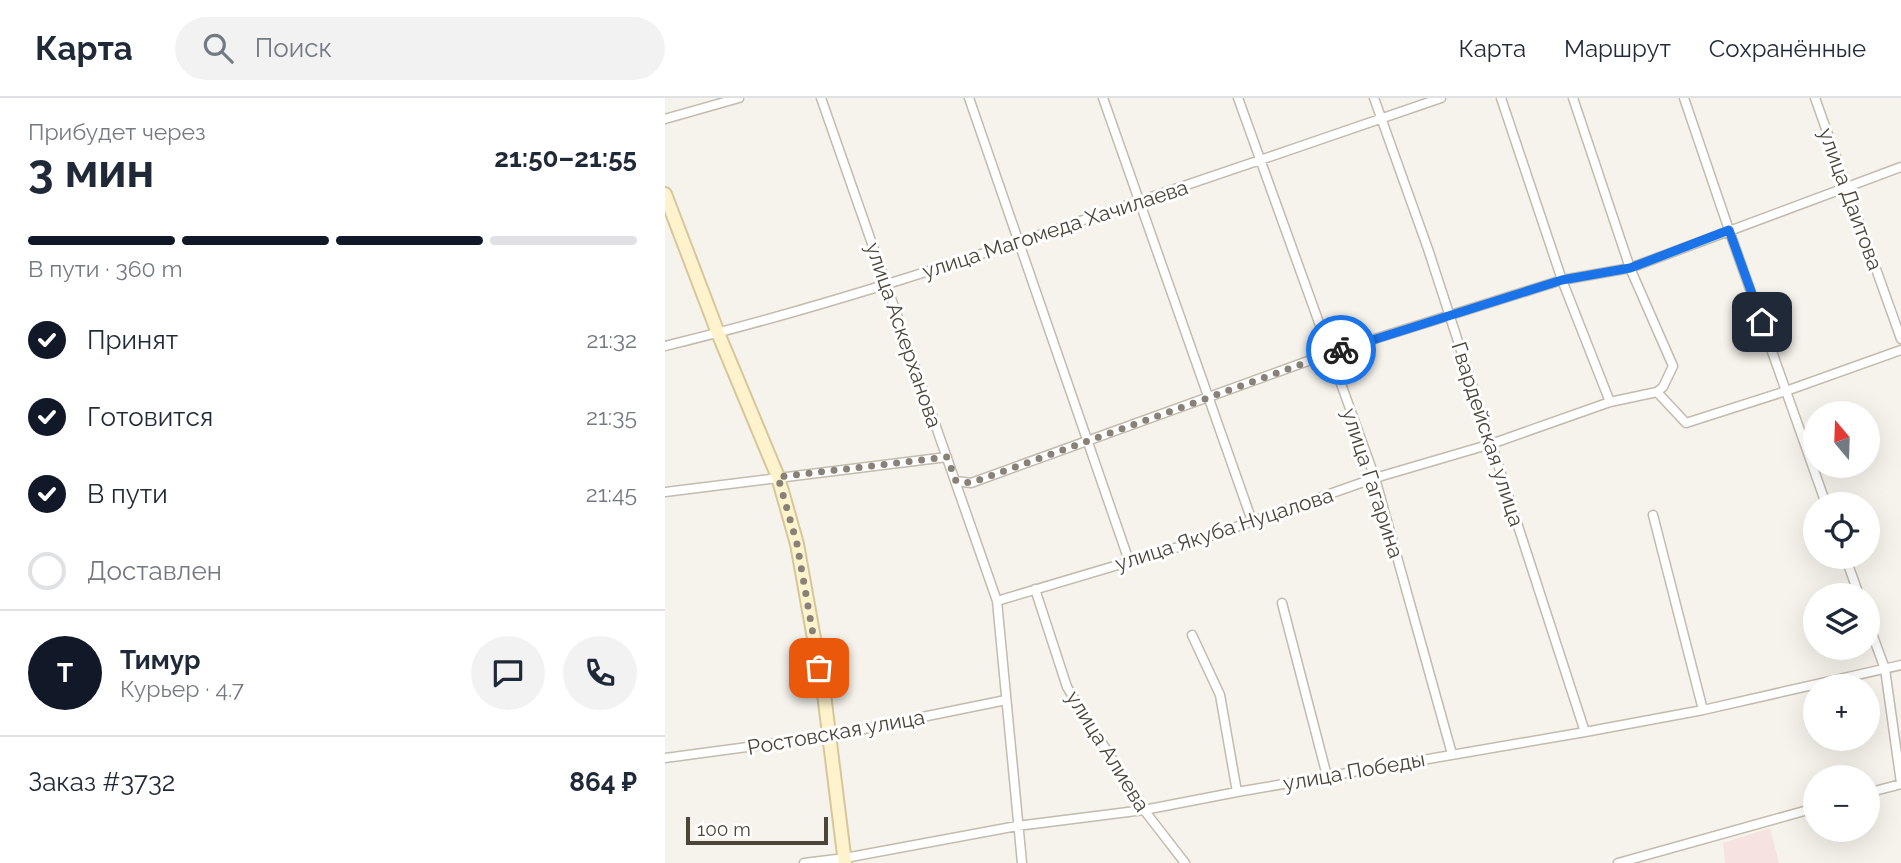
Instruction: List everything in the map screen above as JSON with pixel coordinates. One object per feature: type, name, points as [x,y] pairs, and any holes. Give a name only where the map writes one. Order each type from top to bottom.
[{"type":"main road","points":[[665,194],[718,333],[778,477],[797,544],[824,694],[845,860]]},
{"type":"street","points":[[665,119],[739,98]]},
{"type":"street","name":"улица Аскерханова","points":[[821,98],[997,601],[1022,863]]},
{"type":"street","points":[[969,98],[1129,561]]},
{"type":"street","points":[[1103,98],[1252,521]]},
{"type":"street","name":"улица Гагарина","points":[[1238,98],[1375,478],[1452,754]]},
{"type":"street","name":"Гвардейская улица","points":[[1374,98],[1450,316],[1585,732]]},
{"type":"street","name":"улица Магомеда Хачилаева","points":[[665,346],[887,285],[1441,98]]},
{"type":"street","points":[[1501,98],[1562,280],[1610,402]]},
{"type":"street","points":[[1573,98],[1630,268],[1673,366],[1664,387],[1657,392],[1686,423],[1786,391],[1901,349]]},
{"type":"street","points":[[1684,98],[1822,492]]},
{"type":"street","name":"улица Даитова","points":[[1815,98],[1901,339]]},
{"type":"street","points":[[956,481],[971,483],[1330,353],[1562,280],[1630,268],[1901,167]]},
{"type":"street","name":"улица Якуба Нуцалова","points":[[997,601],[1185,545],[1375,478],[1490,444],[1610,402],[1657,392]]},
{"type":"street","points":[[665,492],[947,457]]},
{"type":"street","points":[[1653,515],[1703,710]]},
{"type":"street","name":"улица Алиева","points":[[1035,589],[1067,687],[1143,810],[1185,863]]},
{"type":"street","points":[[1282,603],[1327,776]]},
{"type":"street","points":[[1192,635],[1220,695],[1237,792]]},
{"type":"street","points":[[1880,655],[1885,669],[1901,783],[1880,789]]},
{"type":"street","name":"улица Победы","points":[[804,863],[845,860],[1017,826],[1143,810],[1585,732],[1703,710],[1901,665]]},
{"type":"street","name":"Ростовская улица","points":[[665,758],[829,736],[1006,700]]},
{"type":"street","points":[[1618,863],[1803,811]]},
{"type":"shaded area","points":[[1770,828],[1779,863],[1725,863],[1723,843]]},
{"type":"way so far","points":[[819,668],[797,544],[778,477],[947,457],[956,481],[971,483],[1341,350]]},
{"type":"route","points":[[1341,350],[1562,280],[1630,268],[1729,230],[1762,322]]}]
